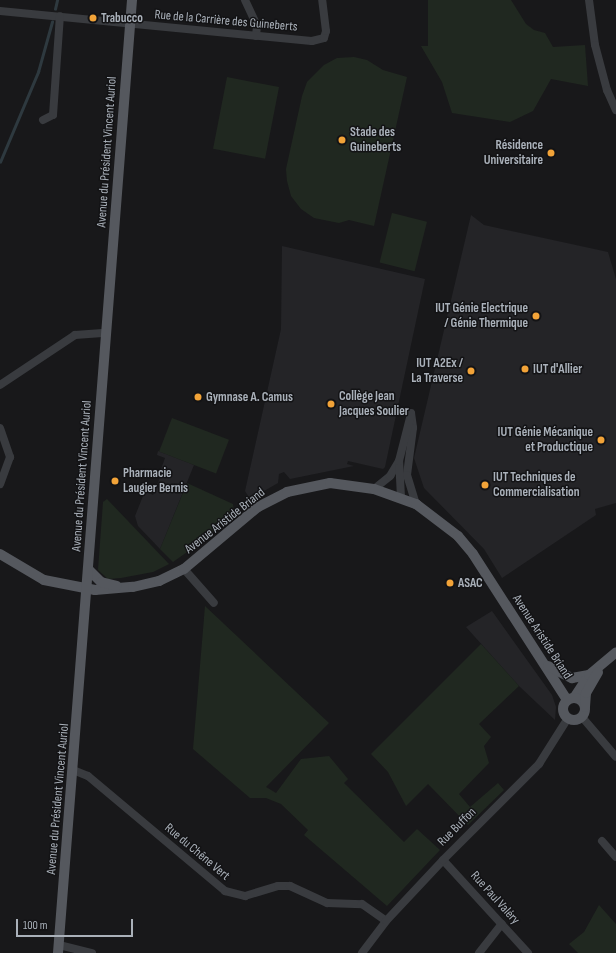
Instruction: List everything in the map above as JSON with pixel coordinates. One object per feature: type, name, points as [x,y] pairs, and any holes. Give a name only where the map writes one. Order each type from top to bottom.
[{"type":"main road","name":"Avenue du Président Vincent Auriol","points":[[58,949],[132,0]]},
{"type":"main road","name":"Avenue Aristide Briand","points":[[0,554],[44,580],[87,589],[133,587],[159,581],[184,569],[258,507],[287,492],[330,483],[374,488],[401,497],[416,504],[458,536],[472,554],[546,665],[571,699]]},
{"type":"main road","points":[[88,569],[108,585],[133,587]]},
{"type":"main road","points":[[605,662],[586,694],[583,712],[573,720],[568,718],[563,710],[589,674],[616,652]]},
{"type":"main road","points":[[546,665],[558,674],[572,678],[589,674]]},
{"type":"main road","points":[[571,699],[581,701],[583,712]]},
{"type":"street","points":[[245,0],[257,26],[256,36]]},
{"type":"street","name":"Rue de la Carrière des Guineberts","points":[[0,10],[130,24],[320,41],[324,38],[326,31],[322,0]]},
{"type":"street","points":[[589,0],[595,45],[607,90],[616,110]]},
{"type":"street","points":[[43,120],[53,114],[60,16]]},
{"type":"street","points":[[0,386],[76,335],[106,333]]},
{"type":"street","points":[[374,488],[390,476],[399,461],[411,413],[413,428],[407,475],[416,504]]},
{"type":"street","points":[[0,428],[10,457],[0,484]]},
{"type":"street","points":[[399,461],[401,497]]},
{"type":"street","points":[[184,569],[214,603]]},
{"type":"street","points":[[583,712],[616,758]]},
{"type":"street","name":"Rue Buffon","points":[[362,953],[386,921],[443,860],[539,764],[568,718]]},
{"type":"street","name":"Rue du Chêne Vert","points":[[73,770],[88,776],[226,891],[245,896],[278,886],[290,886],[328,903],[362,904],[386,921]]},
{"type":"street","points":[[602,841],[616,857]]},
{"type":"street","name":"Rue Paul Valéry","points":[[443,860],[528,953]]},
{"type":"street","points":[[479,953],[502,924]]},
{"type":"street","points":[[58,949],[92,953]]},
{"type":"shaded area","points":[[428,0],[511,0],[526,24],[534,30],[545,33],[553,47],[585,45],[588,86],[551,79],[533,111],[510,122],[452,113],[442,82],[421,46],[428,46]]},
{"type":"shaded area","points":[[354,57],[367,60],[383,70],[407,77],[374,226],[349,220],[339,223],[314,218],[301,209],[291,196],[287,181],[286,169],[302,96],[307,82],[324,65],[337,58]]},
{"type":"shaded area","points":[[227,77],[279,87],[265,159],[213,149]]},
{"type":"shaded area","points":[[392,213],[427,222],[415,271],[380,262]]},
{"type":"shaded area","name":"IUT d'Allier","points":[[471,215],[484,225],[608,252],[616,279],[616,503],[595,509],[596,515],[502,578],[484,549],[424,488],[414,458]]},
{"type":"shaded area","name":"Collège Jean Jacques Soulier","points":[[282,246],[425,279],[385,467],[383,469],[348,461],[347,464],[354,466],[290,479],[284,472],[279,474],[278,483],[250,499],[245,491],[281,329]]},
{"type":"shaded area","points":[[172,418],[229,440],[216,473],[159,452]]},
{"type":"shaded area","points":[[158,451],[194,465],[160,549],[138,526],[135,516],[145,491],[153,495],[163,470],[161,469],[165,458],[157,455]]},
{"type":"shaded area","points":[[187,483],[233,504],[234,514],[207,538],[173,562],[160,549]]},
{"type":"shaded area","points":[[107,499],[169,564],[153,572],[121,578],[108,579],[98,570],[103,502]]},
{"type":"shaded area","points":[[205,606],[329,723],[266,787],[276,793],[301,759],[329,756],[348,779],[344,783],[404,842],[417,829],[440,850],[387,906],[304,835],[308,830],[281,804],[266,798],[250,798],[193,749]]},
{"type":"shaded area","points":[[492,611],[552,695],[556,707],[555,720],[519,686],[466,627]]},
{"type":"shaded area","points":[[481,644],[519,686],[479,724],[491,737],[484,746],[489,763],[459,794],[470,807],[498,783],[504,790],[468,825],[428,784],[406,806],[388,772],[371,754]]},
{"type":"shaded area","points":[[599,905],[616,924],[616,953],[578,953],[569,944],[584,932]]},
{"type":"waterway","points":[[55,9],[57,0]]},
{"type":"waterway","points":[[0,162],[38,72],[52,22]]},
{"type":"place","name":"Trabucco","points":[[93,18]]},
{"type":"place","name":"Stade des Guineberts","points":[[342,140]]},
{"type":"place","name":"Résidence Universitaire","points":[[551,153]]},
{"type":"place","name":"IUT Génie Electrique / Génie Thermique","points":[[536,316]]},
{"type":"place","name":"IUT d'Allier","points":[[525,369]]},
{"type":"place","name":"IUT A2Ex / La Traverse","points":[[471,371]]},
{"type":"place","name":"Gymnase A. Camus","points":[[198,397]]},
{"type":"place","name":"Collège Jean Jacques Soulier","points":[[331,404]]},
{"type":"place","name":"IUT Génie Mécanique et Productique","points":[[601,440]]},
{"type":"place","name":"Pharmacie Laugier Bernis","points":[[115,481]]},
{"type":"place","name":"IUT Techniques de Commercialisation","points":[[485,485]]},
{"type":"place","name":"ASAC","points":[[450,583]]}]
